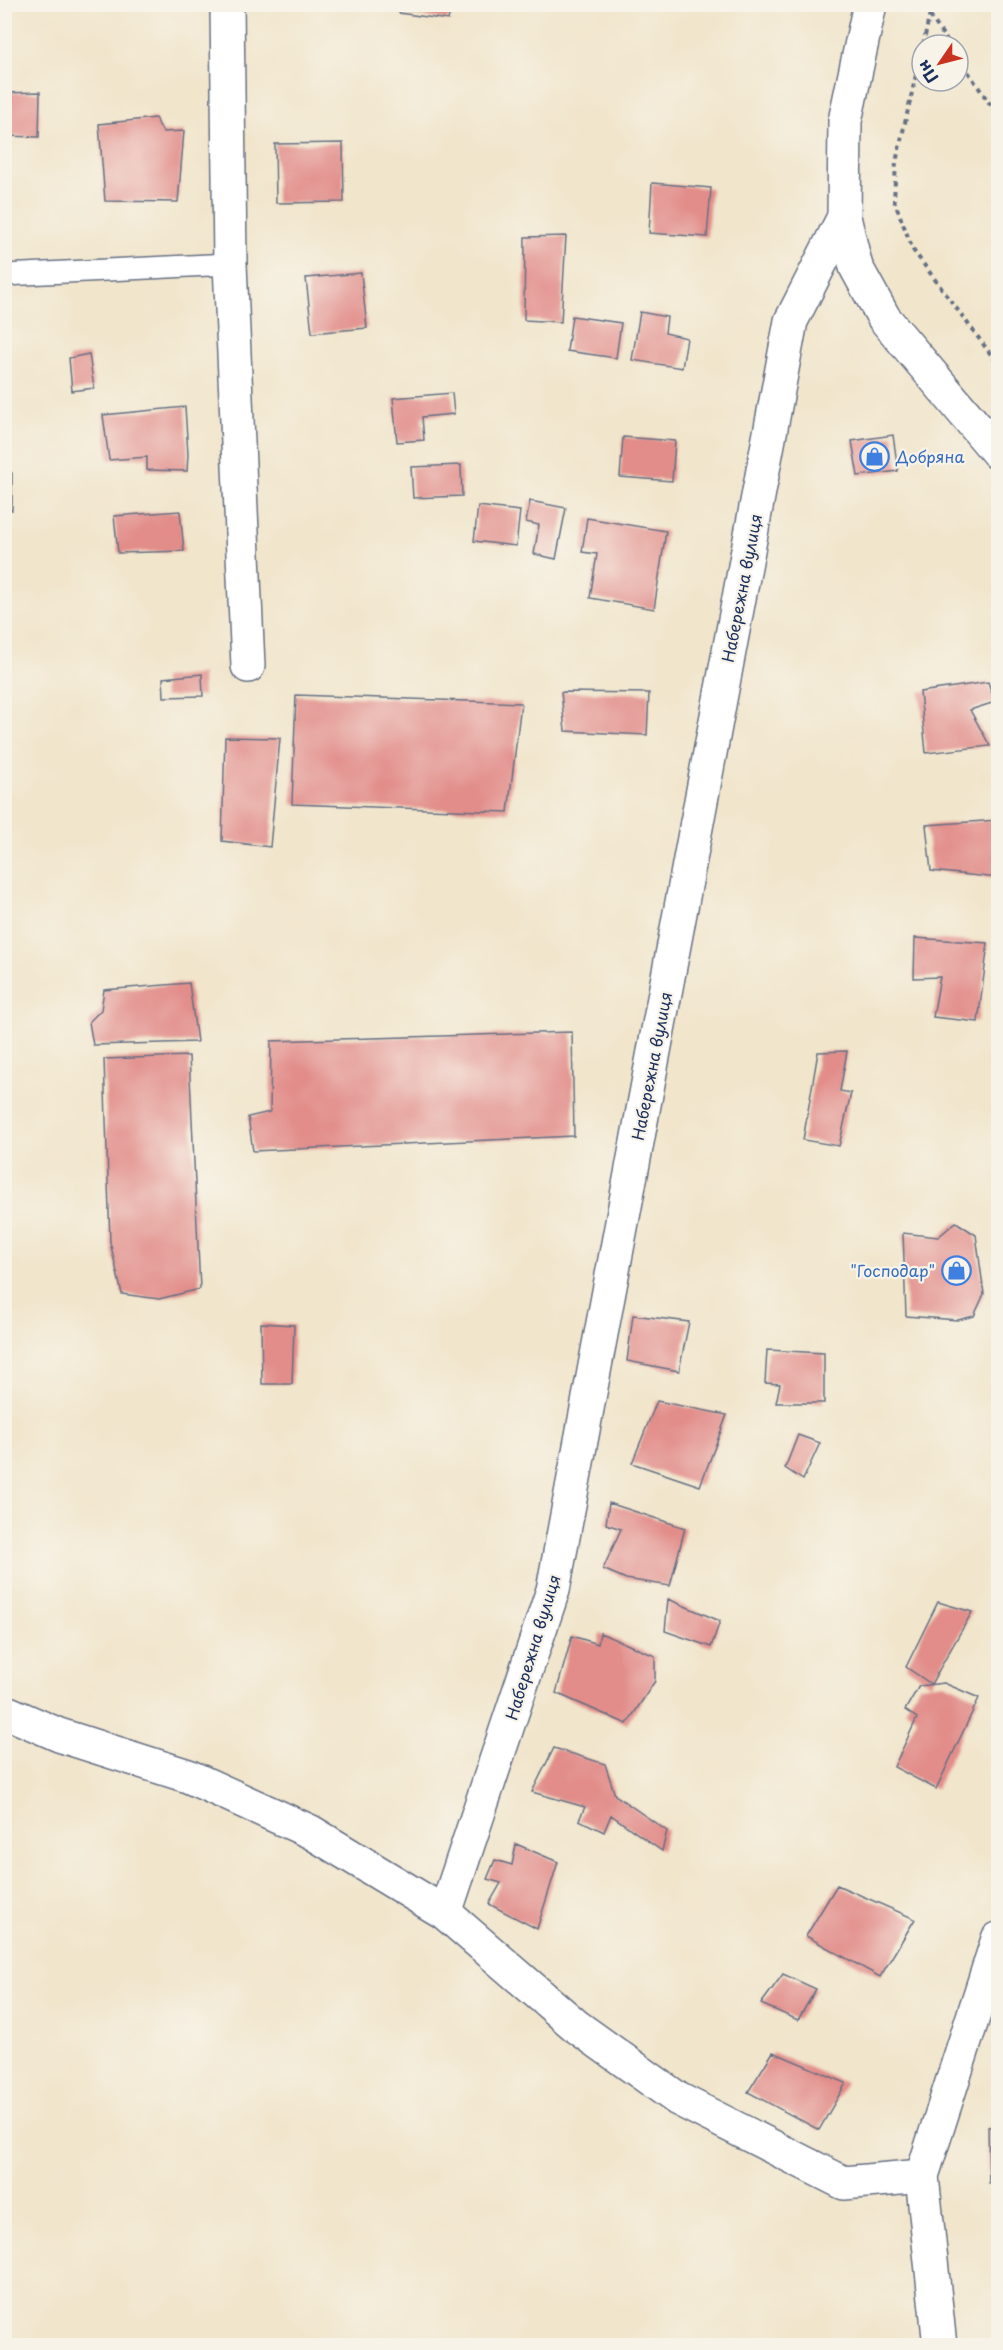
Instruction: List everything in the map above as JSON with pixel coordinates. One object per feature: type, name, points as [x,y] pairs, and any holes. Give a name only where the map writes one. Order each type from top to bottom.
[{"type":"street","points":[[227,4],[230,264],[248,666]]},
{"type":"street","points":[[870,4],[845,121],[844,217],[856,267],[884,318],[999,453]]},
{"type":"street","name":"Набережна вулиця","points":[[445,1913],[553,1590],[791,321],[844,217]]},
{"type":"street","points":[[4,1711],[59,1735],[188,1776],[311,1832],[445,1913],[576,2026],[678,2099],[844,2183],[922,2176]]},
{"type":"street","points":[[940,2346],[922,2176],[999,1939]]},
{"type":"lane","points":[[4,275],[230,264]]},
{"type":"path","points":[[926,33],[932,4]]},
{"type":"path","points":[[930,16],[942,33]]},
{"type":"path","points":[[970,74],[999,116]]},
{"type":"path","points":[[912,93],[896,162],[894,200],[913,250],[999,364]]},
{"type":"building","points":[[400,4],[452,4],[448,20],[399,13]]},
{"type":"building","points":[[40,92],[39,137],[4,136],[4,93]]},
{"type":"building","points":[[155,118],[163,132],[184,131],[178,202],[105,201],[99,124]]},
{"type":"building","points":[[343,143],[344,202],[276,203],[275,144]]},
{"type":"building","points":[[652,183],[711,188],[707,237],[649,233]]},
{"type":"building","points":[[566,236],[561,322],[524,320],[525,237]]},
{"type":"building","points":[[361,273],[367,328],[312,333],[306,278]]},
{"type":"building","points":[[640,312],[667,317],[665,333],[687,338],[682,368],[632,360]]},
{"type":"building","points":[[572,316],[621,323],[616,358],[567,351]]},
{"type":"building","points":[[89,354],[94,388],[72,391],[69,358]]},
{"type":"building","points":[[452,393],[454,414],[422,417],[424,440],[397,442],[393,398]]},
{"type":"building","points":[[185,407],[187,471],[147,470],[147,457],[109,460],[103,415]]},
{"type":"building","name":"Добряна","points":[[893,435],[898,471],[858,476],[852,441]]},
{"type":"building","points":[[623,437],[675,441],[672,481],[620,477]]},
{"type":"building","points":[[461,465],[462,496],[413,498],[411,467]]},
{"type":"building","points":[[4,473],[12,473],[12,510],[4,510]]},
{"type":"building","points":[[530,501],[566,508],[556,559],[534,554],[539,525],[526,522]]},
{"type":"building","points":[[478,506],[520,511],[516,546],[474,541]]},
{"type":"building","points":[[180,511],[184,551],[118,553],[114,516]]},
{"type":"building","points":[[587,518],[666,531],[654,609],[590,598],[597,554],[582,552]]},
{"type":"building","points":[[202,674],[203,696],[164,697],[163,678]]},
{"type":"building","points":[[988,682],[995,702],[970,710],[990,746],[926,753],[920,692]]},
{"type":"building","points":[[561,692],[649,693],[647,735],[565,731]]},
{"type":"building","points":[[296,695],[521,703],[508,812],[292,804]]},
{"type":"building","points":[[225,737],[280,738],[270,847],[222,841]]},
{"type":"building","points":[[998,820],[998,878],[931,871],[926,825]]},
{"type":"building","points":[[915,938],[988,943],[978,1022],[933,1017],[940,977],[914,978]]},
{"type":"building","points":[[189,983],[197,1042],[93,1045],[89,1022],[101,1010],[104,990]]},
{"type":"building","points":[[572,1032],[574,1136],[253,1151],[248,1117],[270,1112],[271,1041]]},
{"type":"building","points":[[847,1051],[840,1091],[851,1093],[839,1146],[803,1140],[818,1052]]},
{"type":"building","points":[[189,1056],[200,1289],[159,1299],[122,1294],[110,1242],[104,1059]]},
{"type":"building","points":[[956,1222],[976,1235],[984,1294],[974,1316],[958,1320],[906,1316],[903,1233],[938,1237]]},
{"type":"building","points":[[633,1315],[689,1322],[679,1371],[627,1361]]},
{"type":"building","points":[[261,1323],[294,1325],[292,1384],[262,1384]]},
{"type":"building","points":[[767,1350],[824,1353],[824,1403],[776,1403],[780,1384],[765,1383]]},
{"type":"building","points":[[657,1401],[727,1415],[700,1486],[632,1463]]},
{"type":"building","points":[[798,1435],[820,1443],[803,1480],[785,1468]]},
{"type":"building","points":[[609,1503],[685,1528],[670,1586],[626,1579],[603,1569],[621,1529],[606,1524]]},
{"type":"building","points":[[668,1599],[720,1621],[711,1647],[665,1631]]},
{"type":"building","points":[[938,1602],[972,1612],[931,1684],[906,1667]]},
{"type":"building","points":[[600,1633],[655,1656],[655,1681],[627,1724],[556,1693],[572,1636],[598,1644]]},
{"type":"building","points":[[944,1683],[979,1698],[936,1789],[894,1767],[917,1718],[905,1710],[919,1686]]},
{"type":"building","points":[[554,1748],[605,1764],[615,1795],[667,1831],[662,1851],[611,1815],[604,1832],[579,1820],[585,1807],[532,1792]]},
{"type":"building","points":[[516,1844],[558,1862],[537,1929],[489,1904],[501,1883],[487,1879],[495,1860],[512,1865]]},
{"type":"building","points":[[837,1885],[915,1919],[880,1977],[806,1936]]},
{"type":"building","points":[[783,1974],[816,1989],[798,2020],[761,2004]]},
{"type":"building","points":[[773,2052],[846,2083],[819,2130],[748,2092]]},
{"type":"building","points":[[998,2126],[998,2182],[989,2183],[988,2127]]},
{"type":"building","points":[[998,2248],[998,2274],[997,2275],[994,2249]]},
{"type":"place","name":"Добряна","points":[[875,456]]},
{"type":"place","name":"\"Господар\"","points":[[956,1270]]}]
